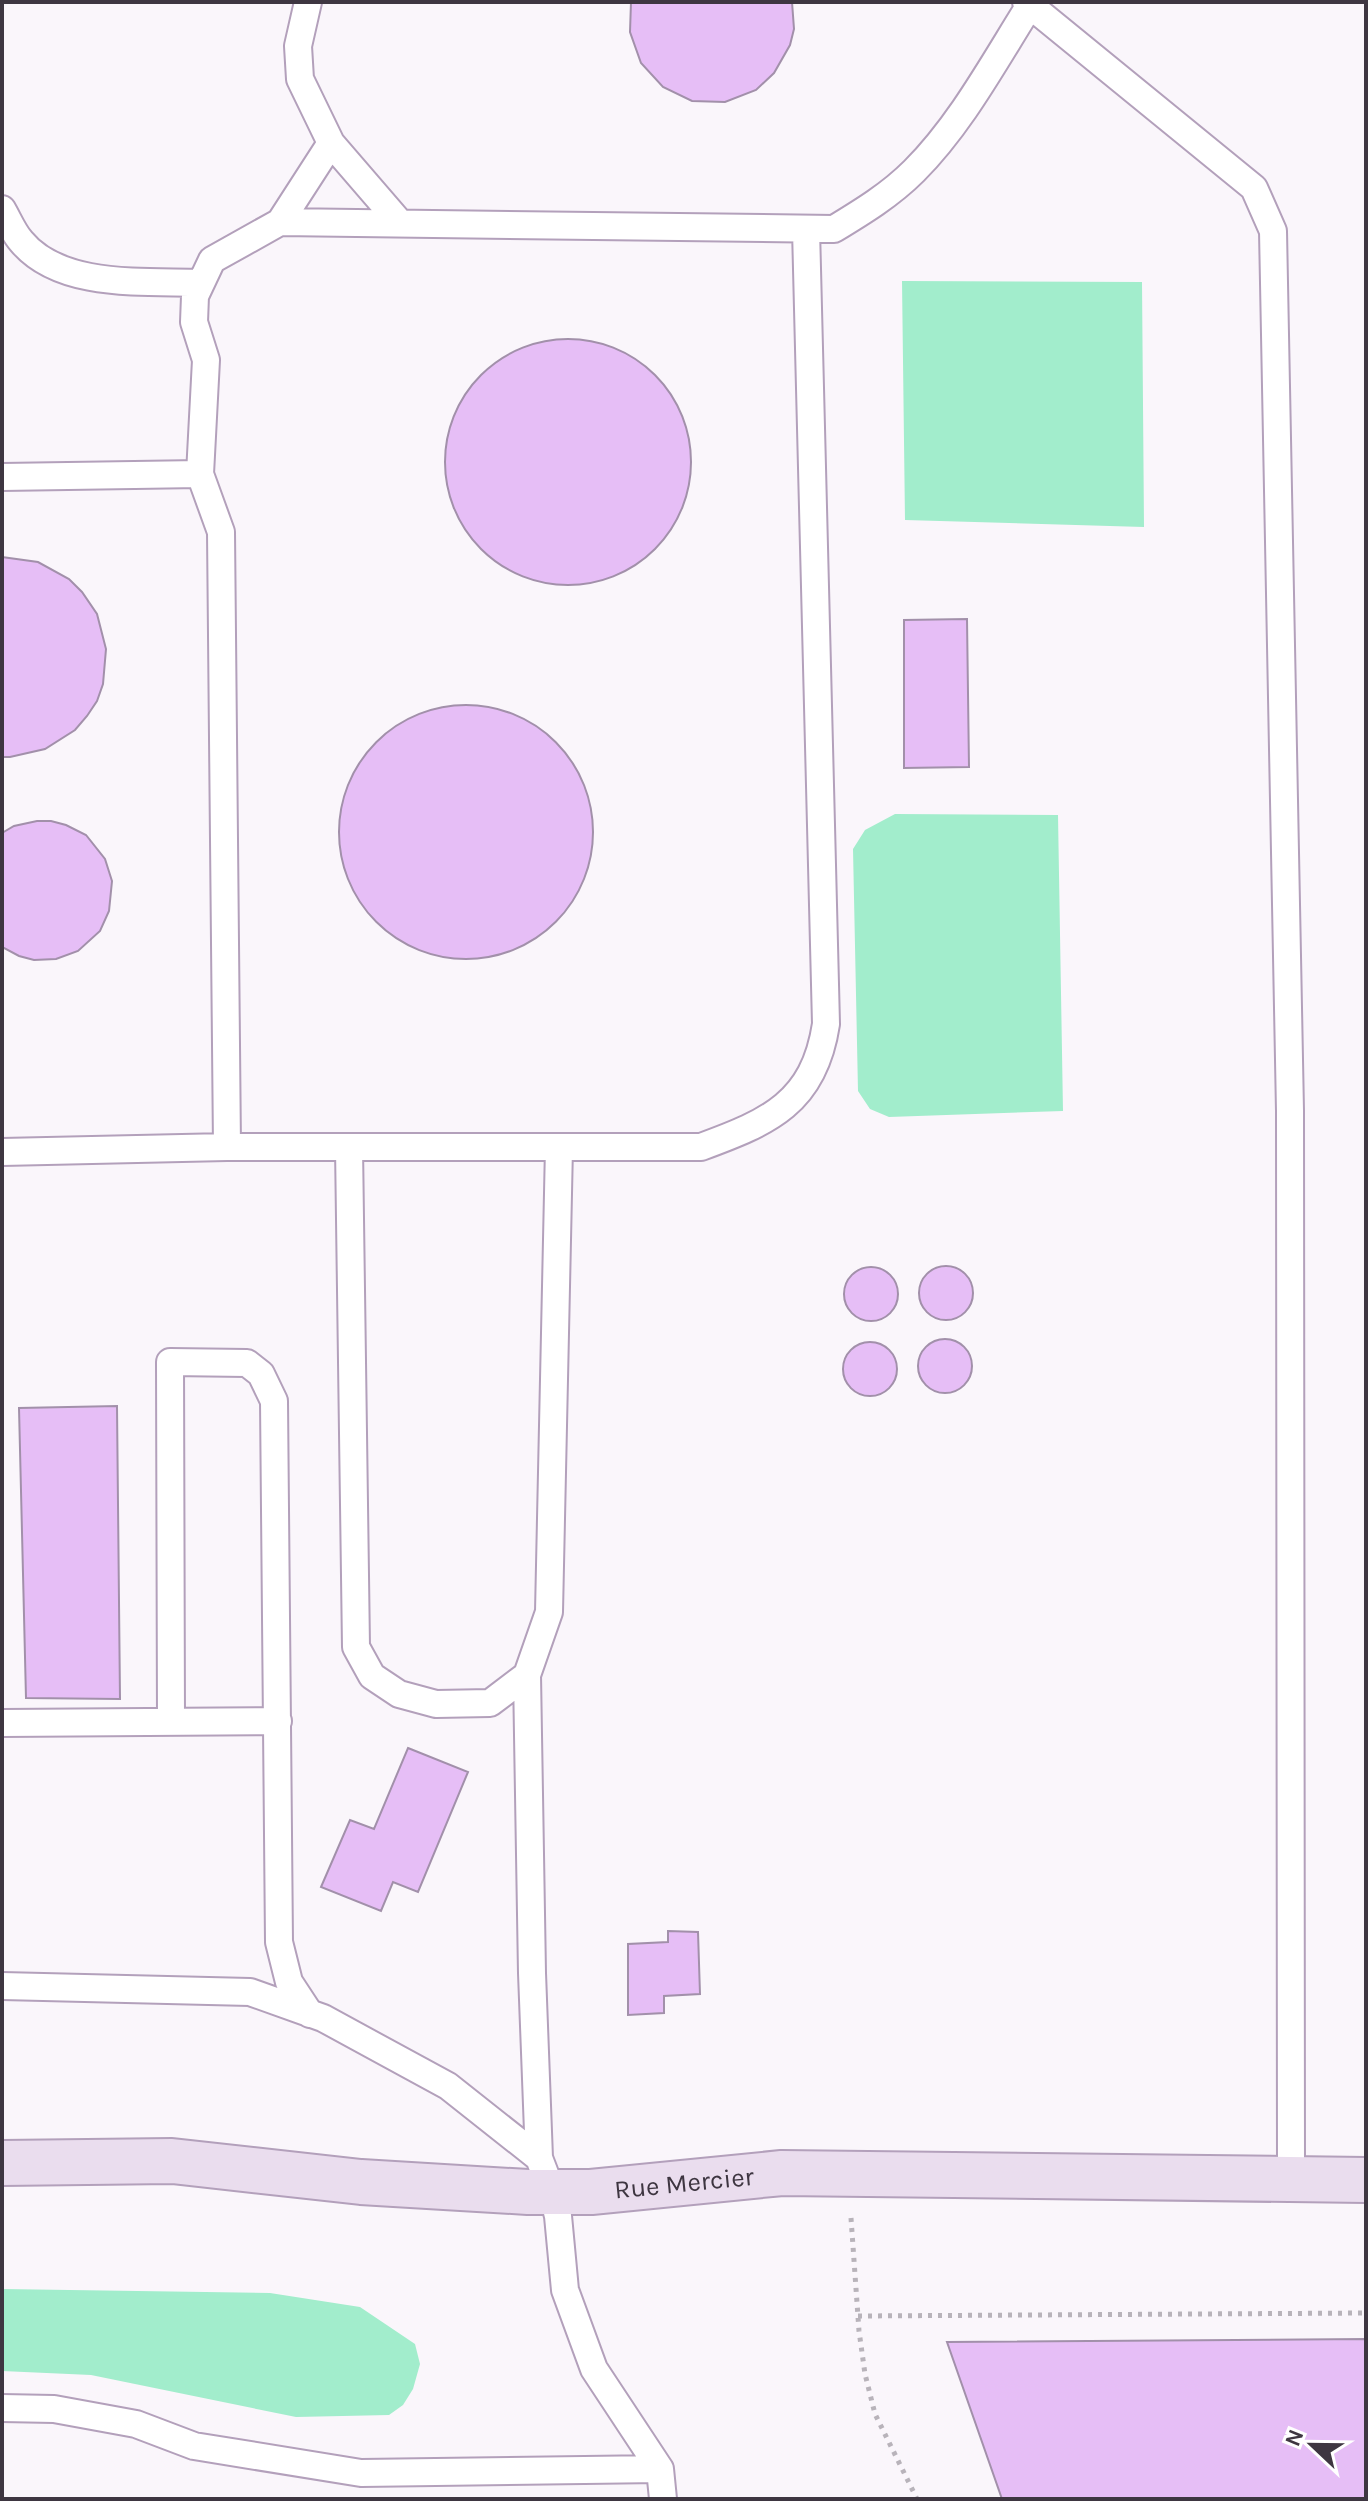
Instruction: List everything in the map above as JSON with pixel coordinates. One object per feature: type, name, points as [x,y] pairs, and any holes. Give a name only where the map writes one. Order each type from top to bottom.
[{"type":"street","name":"Rue Mercier","points":[[2,2163],[172,2161],[361,2182],[545,2175],[591,2192],[782,2173],[1366,2180]]},
{"type":"lane","points":[[308,2],[298,46],[300,79],[331,143],[400,223]]},
{"type":"lane","points":[[280,222],[834,229],[875,205],[913,172],[951,128],[1028,4],[1254,188],[1273,231],[1290,1111],[1291,2179]]},
{"type":"lane","points":[[227,1147],[221,532],[200,474],[206,360],[194,322],[195,296],[212,260],[280,222],[331,143]]},
{"type":"lane","points":[[2,209],[22,242],[54,268],[103,279],[201,283]]},
{"type":"lane","points":[[2,1152],[227,1147],[701,1147],[751,1129],[787,1106],[809,1078],[822,1049],[826,1024],[806,229]]},
{"type":"lane","points":[[2,477],[200,474]]},
{"type":"lane","points":[[349,1147],[356,1647],[372,1676],[399,1694],[436,1704],[490,1703],[527,1675]]},
{"type":"lane","points":[[559,1147],[549,1612],[527,1675],[532,1957],[545,2175],[558,2216],[565,2290],[594,2369],[660,2469],[663,2499]]},
{"type":"lane","points":[[171,1720],[170,1362],[247,1363],[261,1374],[274,1401],[279,1942],[289,1982],[310,2014]]},
{"type":"lane","points":[[2,1723],[278,1721]]},
{"type":"lane","points":[[2,1986],[250,1992],[323,2018],[448,2086],[545,2175]]},
{"type":"lane","points":[[2,2408],[54,2409],[136,2424],[194,2446],[361,2473],[660,2469]]},
{"type":"path","points":[[852,2173],[851,2223],[865,2374],[875,2414],[917,2499]]},
{"type":"path","points":[[858,2316],[1366,2313]]},
{"type":"shaded area","points":[[902,281],[1142,282],[1144,527],[905,520]]},
{"type":"shaded area","points":[[895,814],[1058,815],[1063,1111],[889,1117],[870,1109],[858,1091],[853,849],[865,830]]},
{"type":"shaded area","points":[[2,2289],[270,2293],[360,2307],[415,2344],[420,2364],[413,2389],[403,2405],[389,2415],[296,2417],[91,2375],[2,2371]]},
{"type":"building","points":[[631,2],[792,2],[794,29],[790,45],[774,73],[756,90],[725,102],[692,101],[663,87],[641,63],[630,32]]},
{"type":"building","points":[[568,339],[592,341],[615,348],[655,375],[682,415],[689,438],[689,486],[682,509],[655,549],[615,576],[592,583],[568,585],[544,583],[521,576],[481,549],[454,509],[447,486],[445,462],[447,438],[454,415],[481,375],[521,348],[544,341]]},
{"type":"building","points":[[2,557],[38,562],[69,579],[97,614],[106,649],[103,684],[97,701],[75,730],[45,749],[10,757],[2,757]]},
{"type":"building","points":[[967,619],[969,767],[904,768],[904,620]]},
{"type":"building","points":[[466,705],[514,715],[556,742],[583,784],[593,832],[583,880],[556,922],[514,949],[466,959],[418,949],[376,922],[349,880],[339,832],[349,784],[376,742],[418,715]]},
{"type":"building","points":[[37,821],[66,825],[86,835],[105,859],[112,881],[109,911],[100,931],[78,951],[56,959],[34,960],[2,947],[2,833],[14,826]]},
{"type":"building","points":[[946,1266],[965,1274],[973,1293],[965,1312],[946,1320],[927,1312],[919,1293],[927,1274]]},
{"type":"building","points":[[871,1267],[890,1275],[898,1294],[890,1313],[871,1321],[852,1313],[844,1294],[852,1275]]},
{"type":"building","points":[[945,1339],[964,1347],[972,1366],[964,1385],[945,1393],[926,1385],[918,1366],[926,1347]]},
{"type":"building","points":[[870,1342],[889,1350],[897,1369],[889,1388],[870,1396],[851,1388],[843,1369],[851,1350]]},
{"type":"building","points":[[117,1406],[120,1699],[26,1698],[19,1408]]},
{"type":"building","points":[[408,1748],[468,1772],[418,1892],[393,1882],[381,1911],[321,1887],[350,1820],[374,1829]]},
{"type":"building","points":[[668,1931],[698,1932],[700,1994],[664,1996],[664,2013],[628,2015],[628,1944],[668,1942]]},
{"type":"building","points":[[1366,2339],[1366,2499],[1002,2499],[947,2342]]}]
